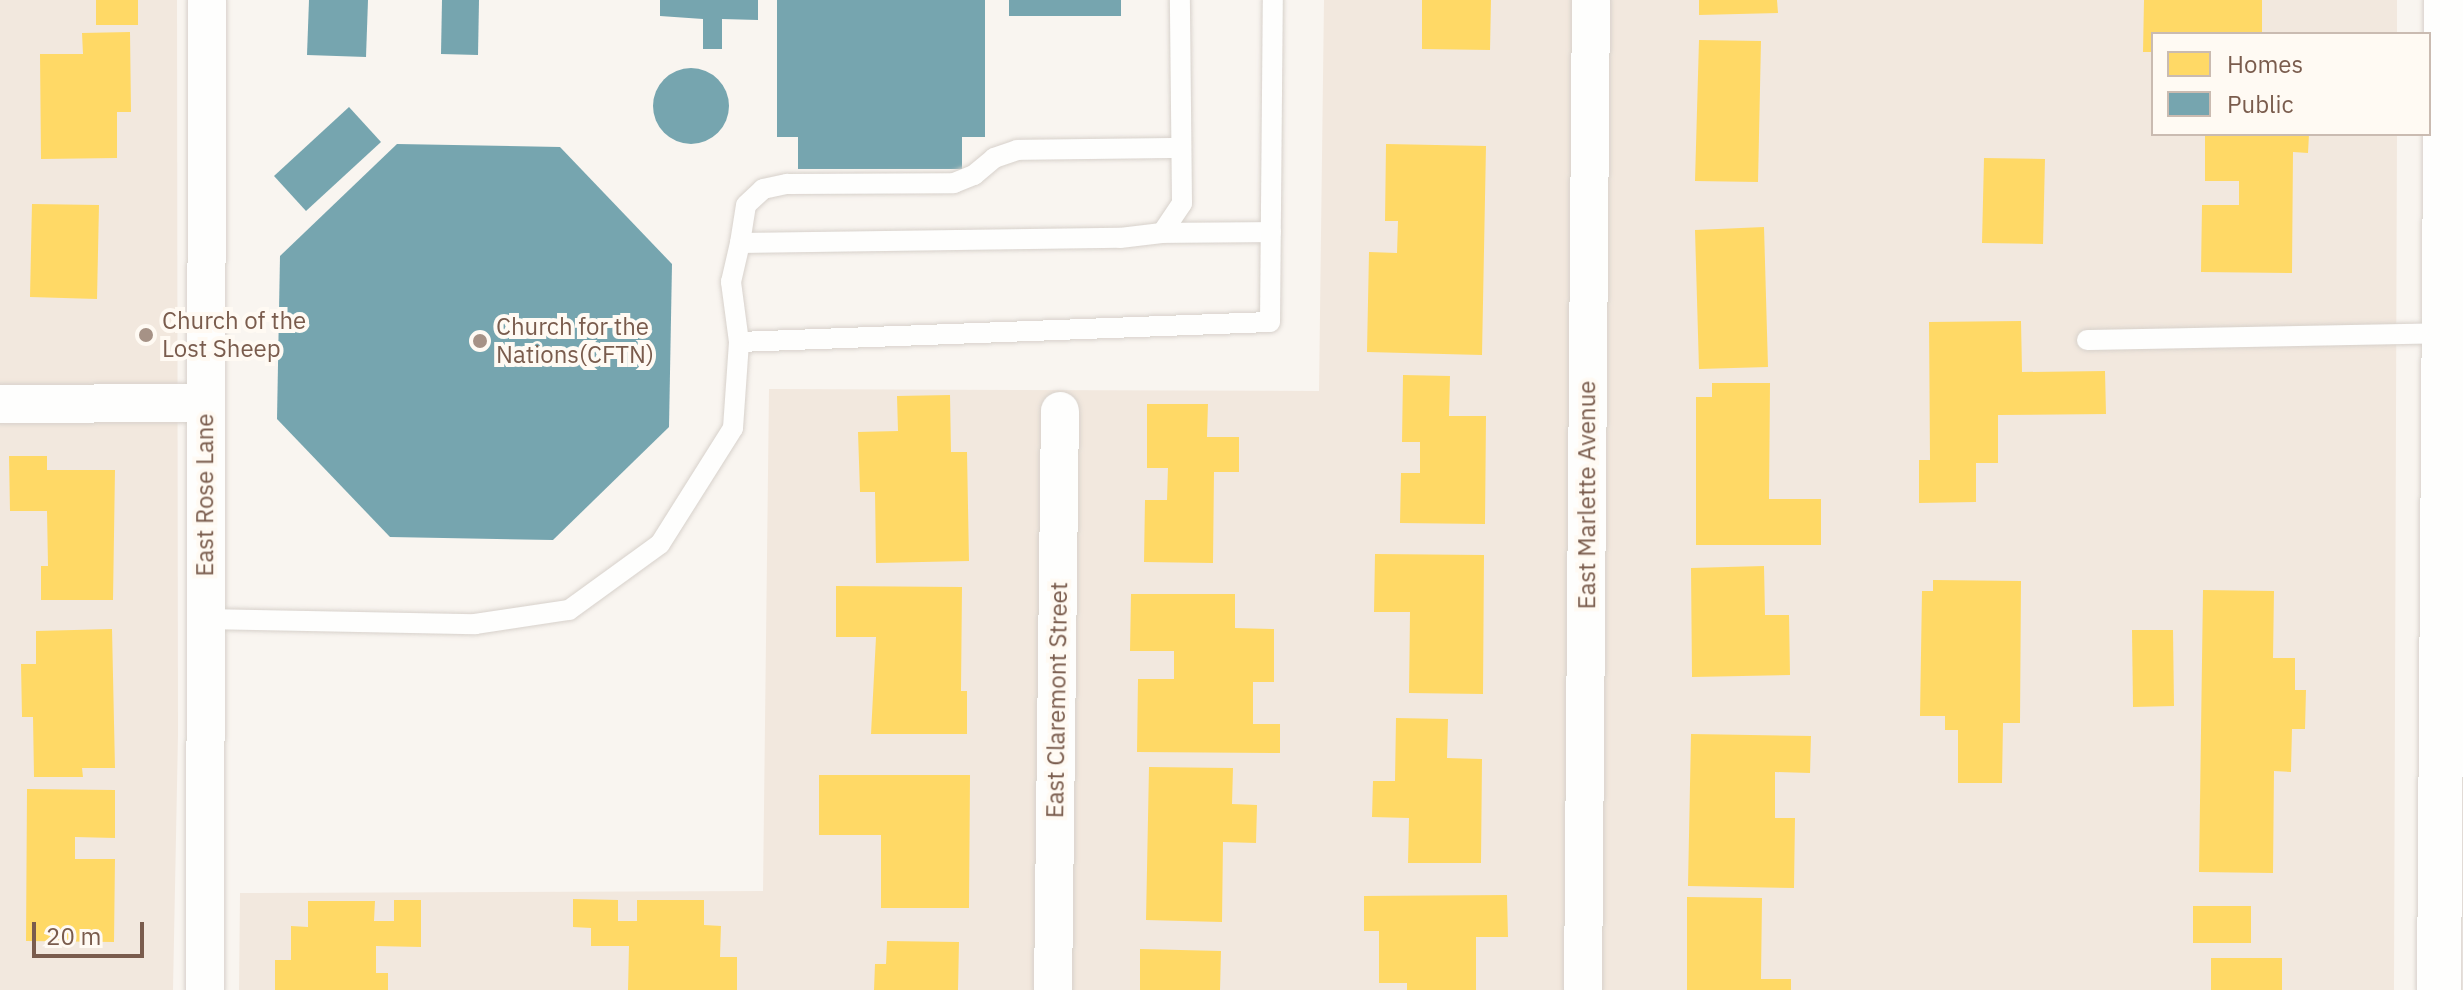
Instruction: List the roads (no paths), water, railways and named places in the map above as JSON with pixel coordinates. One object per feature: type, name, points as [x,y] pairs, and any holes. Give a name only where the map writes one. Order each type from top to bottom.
[{"type":"street","name":"East Rose Lane","points":[[205,990],[207,0]]},
{"type":"street","name":"East Marlette Avenue","points":[[1583,990],[1591,0]]},
{"type":"street","points":[[2439,990],[2453,672],[2445,333],[2454,149],[2446,0]]},
{"type":"street","points":[[0,404],[205,403]]},
{"type":"street","name":"East Claremont Street","points":[[1053,990],[1060,411]]},
{"type":"lane","points":[[1162,233],[1182,203],[1180,0]]},
{"type":"lane","points":[[739,342],[1270,322],[1273,0]]},
{"type":"lane","points":[[204,619],[475,624],[569,610],[660,544],[733,428],[739,342],[731,282],[746,205],[763,189],[787,184],[954,183],[974,175],[994,158],[1017,150],[1181,148]]},
{"type":"lane","points":[[740,243],[1120,238],[1162,233],[1271,232]]},
{"type":"lane","points":[[2087,340],[2445,333]]},
{"type":"place","name":"Church of the Lost Sheep","points":[[146,335]]},
{"type":"place","name":"Church for the Nations(CFTN)","points":[[480,341]]}]
